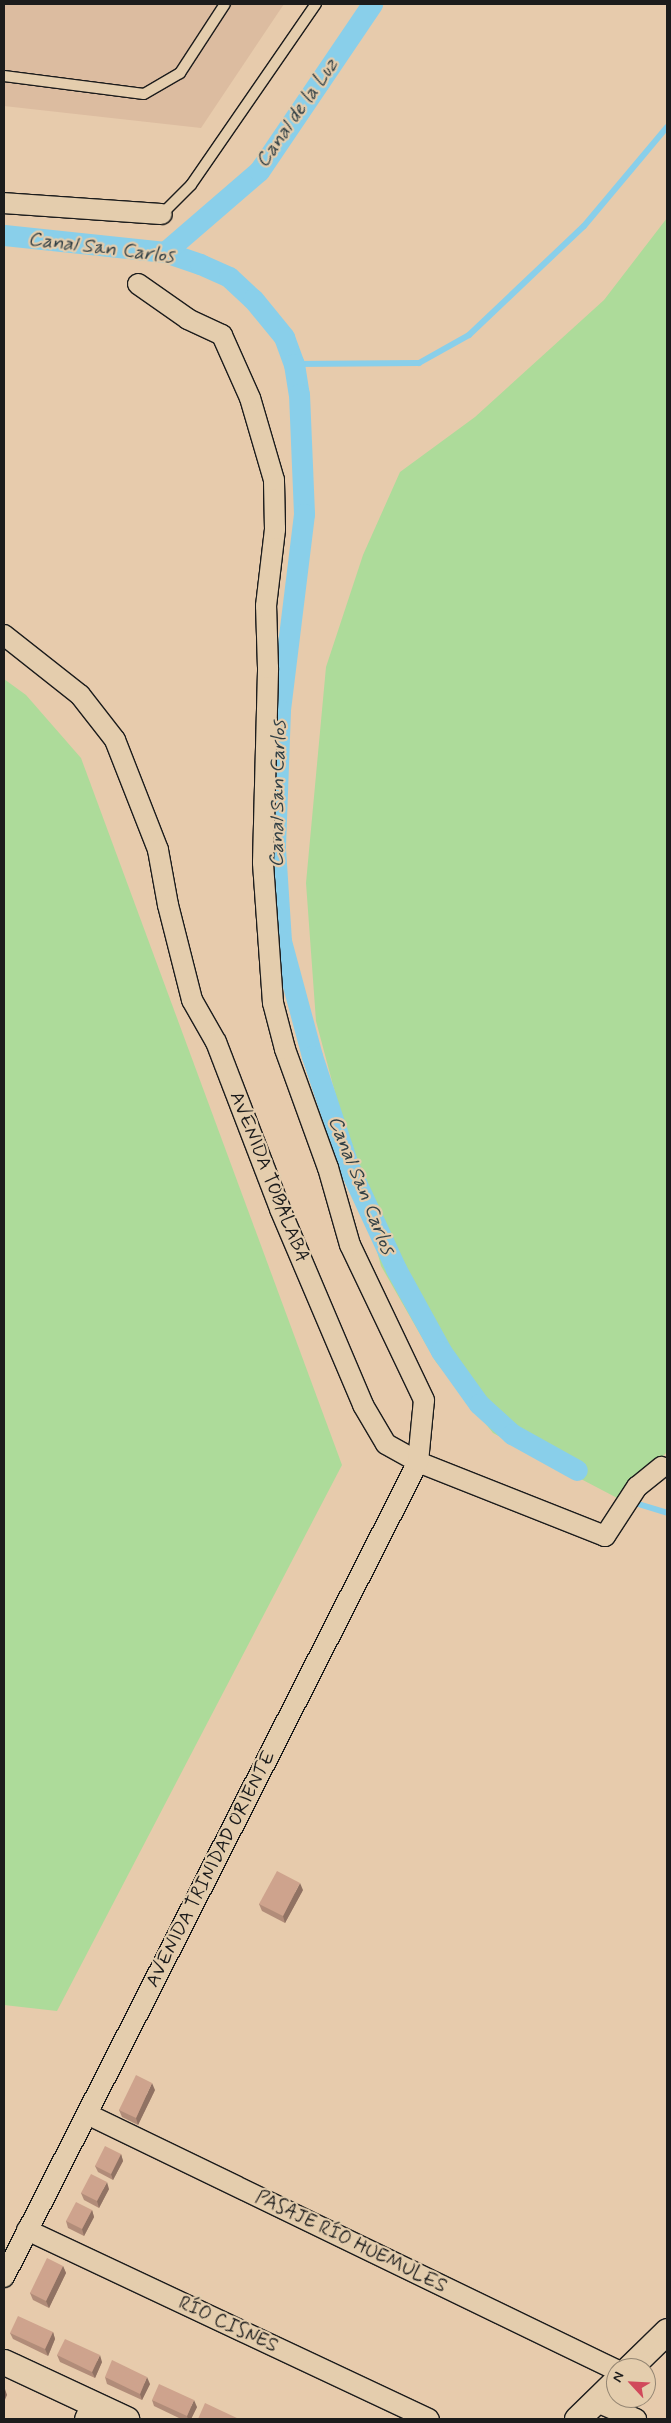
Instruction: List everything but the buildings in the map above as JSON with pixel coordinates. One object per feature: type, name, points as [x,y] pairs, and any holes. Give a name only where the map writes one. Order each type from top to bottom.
[{"type":"street","points":[[4,203],[162,214]]},
{"type":"street","points":[[138,284],[180,314],[222,335],[250,398],[274,480],[275,529],[266,606],[268,668],[263,862],[273,1003],[285,1049],[328,1168],[350,1245],[424,1400],[418,1462]]},
{"type":"street","name":"AVENIDA TOBALABA","points":[[4,635],[80,695],[115,740],[158,850],[168,905],[192,1000],[216,1042],[280,1209],[363,1405],[386,1444],[418,1462],[605,1536],[637,1487],[664,1464]]},
{"type":"street","name":"AVENIDA TRINIDAD ORIENTE","points":[[4,2277],[418,1462]]},
{"type":"street","name":"PASAJE RÍO HUEMULES","points":[[86,2114],[606,2365]]},
{"type":"street","name":"RÍO CISNES","points":[[27,2230],[429,2419]]},
{"type":"street","points":[[640,2358],[667,2331]]},
{"type":"street","points":[[4,2362],[88,2411],[126,2419]]},
{"type":"street","points":[[577,2419],[606,2391]]},
{"type":"street","points":[[596,2401],[636,2419]]},
{"type":"lane","points":[[4,76],[144,94],[180,73],[225,4]]},
{"type":"lane","points":[[162,214],[191,185],[316,4]]},
{"type":"shaded area","points":[[4,4],[284,4],[201,128],[4,106]]},
{"type":"green space","points":[[667,218],[667,1452],[621,1500],[493,1433],[436,1362],[381,1266],[316,1021],[306,883],[326,667],[363,555],[400,472],[475,417],[604,300]]},
{"type":"green space","points":[[4,679],[26,695],[81,758],[342,1465],[57,2011],[4,2005]]},
{"type":"waterway","name":"Canal de la Luz","points":[[165,252],[259,171],[372,4]]},
{"type":"waterway","points":[[294,364],[419,363],[469,335],[584,226],[667,127]]},
{"type":"waterway","name":"Canal San Carlos","points":[[4,235],[165,252],[200,264],[229,277],[253,299],[284,337],[294,364],[299,394],[304,514],[280,710],[275,848],[281,941],[312,1056],[348,1165],[396,1269],[441,1351],[479,1404],[512,1434],[577,1470]]},
{"type":"waterway","name":"Canal San Carlos","points":[[635,1503],[667,1513]]}]
